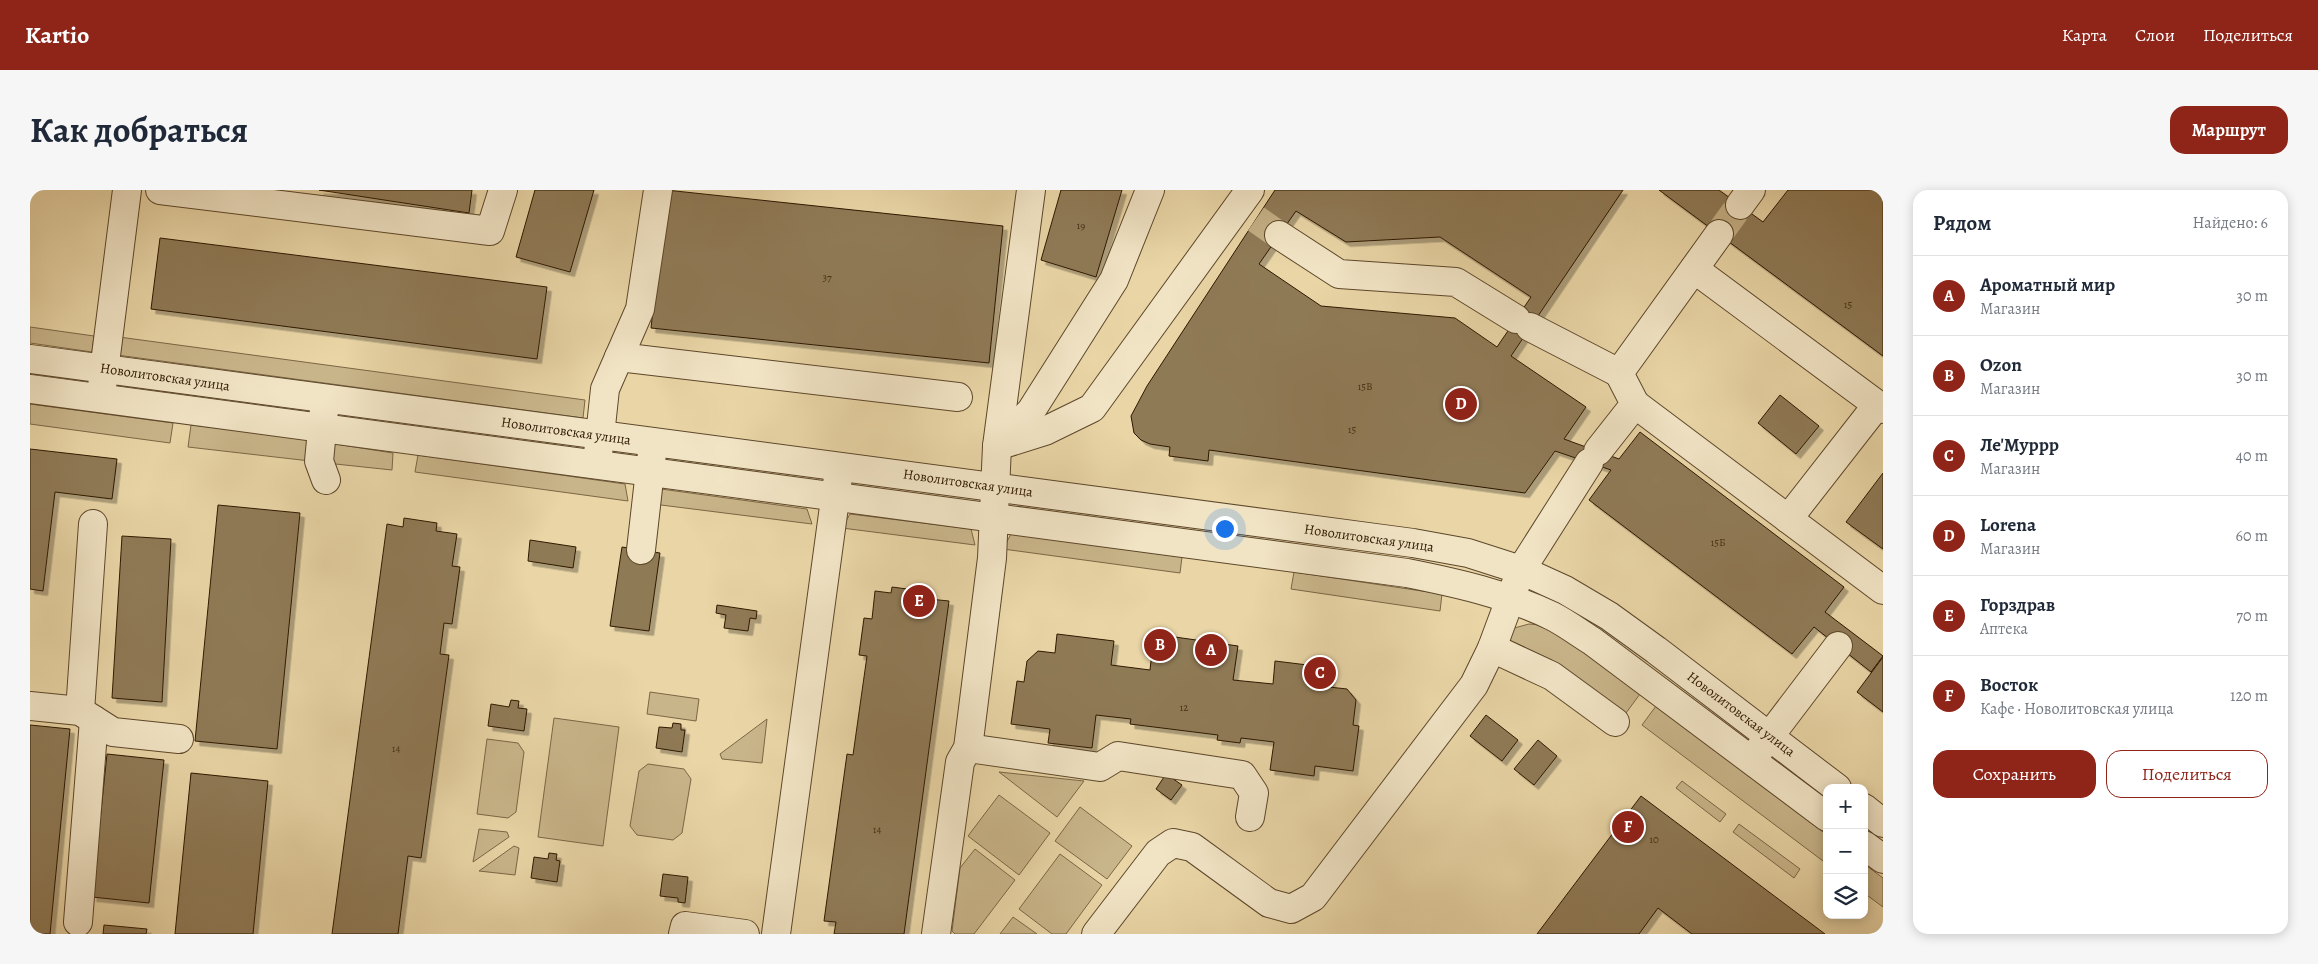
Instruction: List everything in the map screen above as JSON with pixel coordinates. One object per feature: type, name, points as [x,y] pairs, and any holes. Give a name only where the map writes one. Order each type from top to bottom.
[{"type":"street","points":[[100,398],[127,190]]},
{"type":"street","points":[[160,190],[490,231],[502,190]]},
{"type":"street","points":[[597,465],[605,389],[640,309],[658,190]]},
{"type":"street","points":[[936,934],[960,762],[968,748],[992,558],[996,446],[1031,190]]},
{"type":"street","points":[[996,446],[1030,411],[1114,280],[1150,190]]},
{"type":"street","points":[[996,446],[1045,431],[1092,408],[1248,205]]},
{"type":"street","points":[[1618,373],[1719,234]]},
{"type":"street","points":[[1279,235],[1339,274],[1456,282],[1523,323],[1618,373],[1635,404],[1883,590]]},
{"type":"street","points":[[1694,269],[1880,407],[1788,518]]},
{"type":"street","points":[[619,357],[958,397]]},
{"type":"street","name":"Новолитовская улица","points":[[30,359],[995,486],[1413,543],[1468,553],[1521,570],[1572,594],[1609,616],[1833,784]]},
{"type":"street","name":"Новолитовская улица","points":[[30,389],[994,516],[1408,573],[1461,583],[1511,598],[1553,617],[1638,673],[1823,814]]},
{"type":"street","points":[[326,398],[319,460],[326,480]]},
{"type":"street","points":[[1096,934],[1158,853],[1173,843],[1192,847],[1269,903],[1291,908],[1314,897],[1474,684],[1492,648],[1521,570],[1556,531],[1594,457],[1635,404]]},
{"type":"street","points":[[407,439],[410,410]]},
{"type":"street","points":[[641,550],[653,442]]},
{"type":"street","points":[[776,934],[840,466]]},
{"type":"street","points":[[78,922],[94,524]]},
{"type":"street","points":[[1752,760],[1838,646]]},
{"type":"street","points":[[1492,648],[1552,676],[1615,722]]},
{"type":"street","points":[[1638,673],[1656,650]]},
{"type":"street","points":[[30,706],[87,716],[113,732],[179,739]]},
{"type":"street","points":[[968,748],[1100,766],[1118,756],[1242,775],[1254,793],[1250,817]]},
{"type":"street","points":[[1868,811],[1883,823]]},
{"type":"street","points":[[1868,848],[1883,859]]},
{"type":"street","points":[[683,934],[684,926],[745,934]]},
{"type":"shaded area","points":[[30,327],[94,336],[92,352],[30,343]]},
{"type":"shaded area","points":[[119,337],[585,400],[583,418],[117,355]]},
{"type":"shaded area","points":[[30,404],[173,423],[170,443],[30,424]]},
{"type":"shaded area","points":[[191,425],[313,439],[310,461],[188,447]]},
{"type":"shaded area","points":[[329,443],[393,453],[392,470],[326,463]]},
{"type":"shaded area","points":[[418,455],[625,484],[628,501],[415,472]]},
{"type":"shaded area","points":[[661,489],[807,509],[812,524],[653,504]]},
{"type":"shaded area","points":[[850,514],[971,529],[975,545],[842,528]]},
{"type":"shaded area","points":[[1011,534],[1182,557],[1180,573],[1003,549]]},
{"type":"shaded area","points":[[1294,572],[1442,594],[1440,611],[1291,589]]},
{"type":"shaded area","points":[[1529,624],[1541,625],[1553,630],[1640,694],[1626,713],[1552,660],[1501,636],[1507,630]]},
{"type":"shaded area","points":[[650,692],[699,699],[696,721],[647,714]]},
{"type":"shaded area","points":[[1656,706],[1823,832],[1823,861],[1642,725]]},
{"type":"shaded area","points":[[554,718],[619,727],[603,846],[538,837]]},
{"type":"shaded area","points":[[767,719],[762,763],[722,759],[720,754]]},
{"type":"shaded area","points":[[487,739],[518,743],[524,752],[516,812],[508,818],[477,814]]},
{"type":"shaded area","points":[[648,764],[684,769],[691,779],[682,833],[673,840],[637,835],[630,826],[639,771]]},
{"type":"shaded area","points":[[999,772],[1084,781],[1057,817]]},
{"type":"shaded area","points":[[1682,781],[1726,814],[1720,822],[1676,788]]},
{"type":"shaded area","points":[[999,795],[1050,833],[1019,875],[968,836]]},
{"type":"shaded area","points":[[1080,807],[1132,846],[1107,879],[1055,841]]},
{"type":"shaded area","points":[[1739,824],[1800,869],[1794,878],[1733,832]]},
{"type":"shaded area","points":[[479,829],[507,832],[509,837],[473,862]]},
{"type":"shaded area","points":[[514,846],[519,848],[515,875],[479,871]]},
{"type":"shaded area","points":[[975,849],[1015,880],[974,934],[955,934],[952,931],[960,868]]},
{"type":"shaded area","points":[[1060,854],[1102,885],[1066,934],[1052,934],[1019,909]]},
{"type":"shaded area","points":[[1868,867],[1883,878],[1883,907],[1868,896]]},
{"type":"shaded area","points":[[1013,917],[1037,934],[1000,934]]},
{"type":"building","points":[[319,190],[472,190],[469,213]]},
{"type":"building","points":[[535,190],[594,190],[570,272],[516,257]]},
{"type":"building","points":[[666,190],[1003,226],[989,363],[651,328]]},
{"type":"building","points":[[1061,190],[1122,190],[1096,277],[1041,260]]},
{"type":"building","points":[[1275,190],[1623,190],[1511,356],[1586,407],[1564,439],[1619,459],[1640,432],[1844,587],[1825,612],[1883,656],[1871,672],[1814,627],[1792,654],[1589,500],[1611,470],[1555,451],[1525,493],[1209,450],[1208,461],[1169,456],[1170,447],[1150,444],[1141,440],[1134,433],[1131,416],[1147,386]],"holes":[[[1296,211],[1346,242],[1440,237],[1531,297],[1497,347],[1455,318],[1321,306],[1259,264]]]},
{"type":"building","points":[[1659,190],[1719,190],[1763,222],[1788,190],[1883,190],[1883,356]]},
{"type":"building","points":[[160,238],[547,287],[537,359],[151,309]]},
{"type":"building","points":[[1780,395],[1819,426],[1796,454],[1758,423]]},
{"type":"building","points":[[30,449],[117,459],[112,499],[55,492],[43,591],[30,589]]},
{"type":"building","points":[[1883,473],[1883,549],[1846,522]]},
{"type":"building","points":[[218,505],[300,513],[277,749],[195,741]]},
{"type":"building","points":[[404,518],[437,523],[436,531],[457,534],[452,566],[460,567],[452,624],[444,623],[440,654],[449,655],[421,858],[408,856],[398,934],[332,934],[387,524],[403,527]]},
{"type":"building","points":[[122,536],[171,539],[162,702],[112,698]]},
{"type":"building","points":[[530,540],[576,547],[573,568],[528,561]]},
{"type":"building","points":[[622,547],[660,553],[649,631],[610,626]]},
{"type":"building","points":[[892,587],[930,592],[929,599],[949,601],[904,934],[834,934],[836,922],[824,921],[847,754],[853,755],[867,656],[859,655],[864,618],[872,619],[875,591],[891,593]]},
{"type":"building","points":[[717,605],[757,611],[756,619],[750,618],[748,631],[724,628],[726,615],[716,613]]},
{"type":"building","points":[[1057,634],[1114,641],[1111,665],[1150,670],[1154,634],[1238,646],[1233,680],[1273,684],[1275,661],[1332,668],[1329,687],[1347,689],[1356,700],[1353,725],[1359,726],[1353,771],[1315,766],[1314,776],[1270,770],[1274,742],[1241,738],[1240,743],[1217,740],[1218,735],[1130,724],[1131,719],[1096,715],[1092,748],[1048,743],[1050,729],[1011,724],[1017,681],[1024,682],[1027,661],[1038,651],[1055,653]]},
{"type":"building","points":[[1883,657],[1883,712],[1857,692]]},
{"type":"building","points":[[511,700],[519,701],[518,708],[527,709],[524,731],[488,726],[491,704],[509,707]]},
{"type":"building","points":[[1486,715],[1518,740],[1502,761],[1470,736]]},
{"type":"building","points":[[673,723],[681,724],[681,730],[685,730],[682,752],[656,748],[659,727],[672,728]]},
{"type":"building","points":[[30,725],[70,729],[50,934],[30,934]]},
{"type":"building","points":[[1538,740],[1557,756],[1534,785],[1514,769]]},
{"type":"building","points":[[107,754],[164,760],[149,903],[92,897]]},
{"type":"building","points":[[191,773],[268,781],[253,934],[175,934]]},
{"type":"building","points":[[1166,774],[1182,785],[1171,800],[1156,789]]},
{"type":"building","points":[[1641,796],[1825,934],[1692,934],[1658,908],[1639,934],[1537,934]]},
{"type":"building","points":[[549,853],[557,854],[556,860],[560,861],[557,882],[531,878],[534,857],[548,859]]},
{"type":"building","points":[[663,874],[688,877],[685,903],[678,902],[678,898],[660,896]]},
{"type":"building","points":[[104,925],[147,929],[146,934],[103,934]]},
{"type":"tunnel","points":[[1719,234],[1740,205]]},
{"type":"tunnel","points":[[1256,219],[1279,235]]},
{"type":"place","name":"Lorena","points":[[1461,404]]},
{"type":"place","name":"Горздрав","points":[[919,601]]},
{"type":"place","name":"Ozon","points":[[1160,645]]},
{"type":"place","name":"Ароматный мир","points":[[1211,650]]},
{"type":"place","name":"Ле'Муррр","points":[[1320,673]]},
{"type":"place","name":"Восток","points":[[1628,827]]}]
